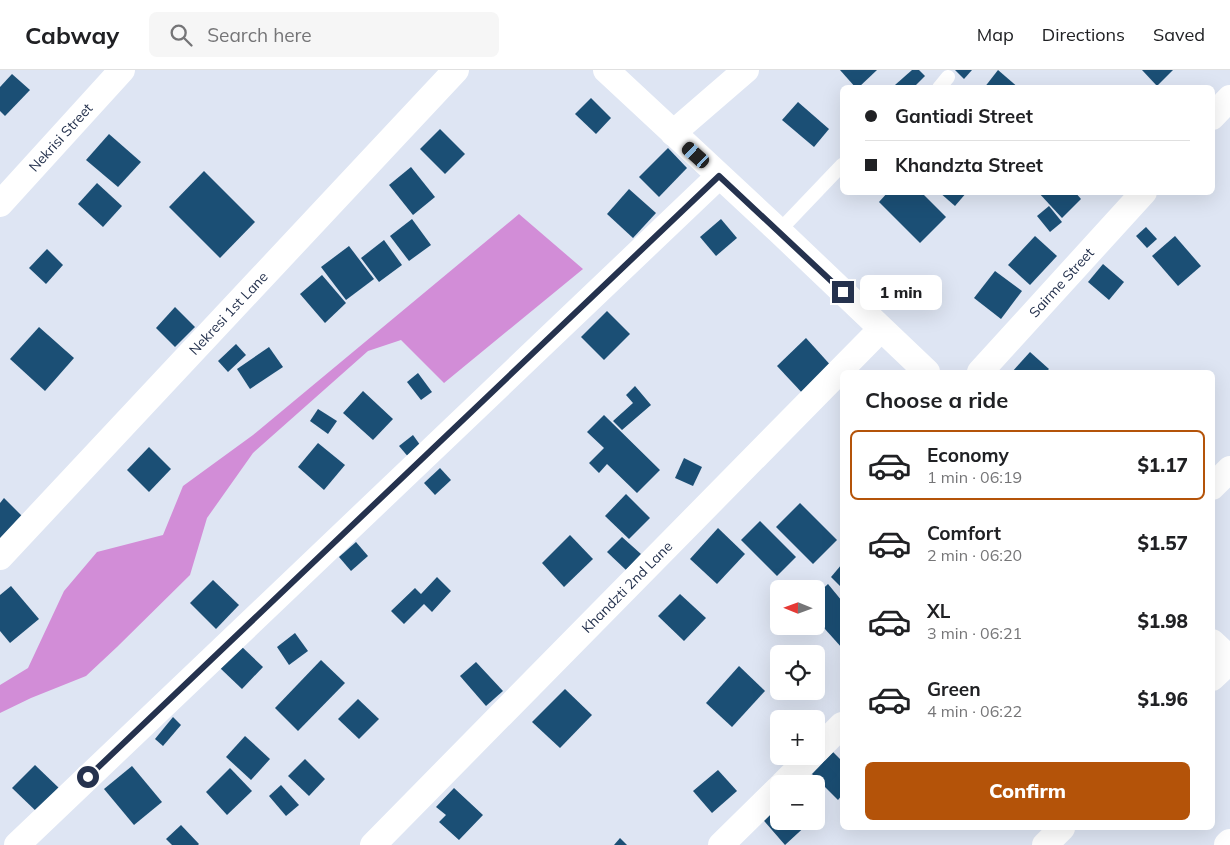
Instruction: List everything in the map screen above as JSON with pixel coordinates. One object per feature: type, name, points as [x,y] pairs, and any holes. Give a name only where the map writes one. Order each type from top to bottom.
[{"type":"street","name":"Nekrisi Street","points":[[0,204],[122,70]]},
{"type":"street","name":"Nekresi 1st Lane","points":[[0,557],[456,70]]},
{"type":"street","points":[[606,70],[925,370]]},
{"type":"street","points":[[673,133],[746,70]]},
{"type":"street","points":[[1215,114],[1230,98]]},
{"type":"street","points":[[16,845],[719,176]]},
{"type":"street","name":"Sairme Street","points":[[982,370],[1141,195]]},
{"type":"street","name":"Khandzti 2nd Lane","points":[[841,370],[881,329]]},
{"type":"street","name":"Khandzti 2nd Lane","points":[[374,845],[840,371]]},
{"type":"street","points":[[1215,483],[1230,469]]},
{"type":"street","points":[[1215,645],[1230,660],[1215,675]]},
{"type":"street","points":[[825,742],[840,727]]},
{"type":"street","points":[[792,775],[802,765]]},
{"type":"street","points":[[721,845],[770,797]]},
{"type":"street","points":[[1045,845],[1060,830]]},
{"type":"lane","points":[[779,231],[840,167]]},
{"type":"shaded area","points":[[519,214],[583,269],[444,383],[401,340],[368,351],[253,453],[207,518],[190,575],[117,647],[86,676],[31,698],[0,713],[0,685],[28,668],[64,591],[97,552],[163,535],[183,486],[253,435]]},
{"type":"building","points":[[840,70],[877,70],[861,85],[853,85]]},
{"type":"building","points":[[912,70],[919,70],[925,76],[916,85],[895,85]]},
{"type":"building","points":[[955,70],[972,70],[964,79]]},
{"type":"building","points":[[998,70],[1016,85],[986,85]]},
{"type":"building","points":[[1142,70],[1173,70],[1158,85]]},
{"type":"building","points":[[12,74],[30,90],[5,116],[0,111],[0,87]]},
{"type":"building","points":[[591,98],[611,118],[596,134],[575,114]]},
{"type":"building","points":[[798,102],[829,129],[814,147],[782,120]]},
{"type":"building","points":[[440,129],[465,154],[445,174],[420,149]]},
{"type":"building","points":[[109,134],[141,162],[118,187],[86,160]]},
{"type":"building","points":[[668,148],[687,168],[659,197],[639,177]]},
{"type":"building","points":[[411,167],[435,197],[413,215],[389,185]]},
{"type":"building","points":[[204,171],[255,222],[220,258],[169,207]]},
{"type":"building","points":[[97,183],[122,206],[103,227],[78,204]]},
{"type":"building","points":[[629,189],[656,213],[633,238],[607,214]]},
{"type":"building","points":[[885,195],[924,195],[946,217],[920,243],[879,202]]},
{"type":"building","points":[[942,195],[964,195],[955,206]]},
{"type":"building","points":[[1041,195],[1078,195],[1081,199],[1062,218]]},
{"type":"building","points":[[1049,206],[1062,222],[1050,232],[1037,216]]},
{"type":"building","points":[[412,219],[431,245],[409,261],[390,236]]},
{"type":"building","points":[[721,219],[737,238],[716,256],[700,237]]},
{"type":"building","points":[[1146,227],[1157,239],[1147,248],[1136,236]]},
{"type":"building","points":[[1035,236],[1057,256],[1030,285],[1008,265]]},
{"type":"building","points":[[1175,236],[1201,266],[1178,286],[1152,256]]},
{"type":"building","points":[[384,240],[402,265],[379,282],[361,258]]},
{"type":"building","points":[[349,246],[374,279],[346,300],[321,267]]},
{"type":"building","points":[[47,249],[63,265],[46,284],[29,268]]},
{"type":"building","points":[[1103,264],[1124,282],[1109,300],[1088,282]]},
{"type":"building","points":[[995,271],[1022,291],[1001,319],[974,298]]},
{"type":"building","points":[[322,275],[346,303],[325,323],[300,294]]},
{"type":"building","points":[[175,307],[195,327],[175,347],[156,328]]},
{"type":"building","points":[[607,311],[630,334],[604,360],[581,337]]},
{"type":"building","points":[[39,327],[74,358],[45,391],[10,359]]},
{"type":"building","points":[[806,338],[834,369],[805,396],[777,366]]},
{"type":"building","points":[[236,344],[246,355],[228,372],[218,361]]},
{"type":"building","points":[[269,347],[283,367],[250,389],[237,369]]},
{"type":"building","points":[[1030,352],[1049,369],[1048,370],[1014,370]]},
{"type":"building","points":[[418,373],[432,392],[421,400],[407,382]]},
{"type":"building","points":[[635,386],[651,405],[622,430],[613,421],[633,403],[626,395]]},
{"type":"building","points":[[363,391],[393,419],[373,440],[343,413]]},
{"type":"building","points":[[318,409],[337,421],[328,434],[310,421]]},
{"type":"building","points":[[604,415],[660,470],[637,493],[607,464],[599,473],[589,463],[604,448],[587,432]]},
{"type":"building","points":[[413,435],[423,449],[410,459],[399,446]]},
{"type":"building","points":[[318,443],[345,465],[324,490],[298,467]]},
{"type":"building","points":[[149,447],[171,469],[149,492],[127,470]]},
{"type":"building","points":[[684,458],[702,467],[693,486],[675,478]]},
{"type":"building","points":[[440,468],[451,480],[435,495],[424,483]]},
{"type":"building","points":[[626,494],[650,518],[629,539],[605,516]]},
{"type":"building","points":[[4,498],[26,520],[0,547],[0,503]]},
{"type":"building","points":[[800,503],[837,540],[813,564],[776,527]]},
{"type":"building","points":[[760,521],[796,557],[777,576],[741,540]]},
{"type":"building","points":[[718,528],[745,554],[717,584],[690,559]]},
{"type":"building","points":[[570,535],[593,559],[564,587],[542,563]]},
{"type":"building","points":[[622,537],[641,554],[626,570],[607,552]]},
{"type":"building","points":[[356,542],[368,556],[351,571],[339,557]]},
{"type":"building","points":[[840,566],[840,586],[831,577]]},
{"type":"building","points":[[437,577],[451,591],[432,612],[424,604],[404,624],[391,611],[415,588],[421,594]]},
{"type":"building","points":[[213,580],[239,605],[216,629],[190,603]]},
{"type":"building","points":[[828,584],[840,599],[840,646],[825,629],[825,587]]},
{"type":"building","points":[[11,586],[39,619],[10,643],[0,631],[0,595]]},
{"type":"building","points":[[680,594],[706,618],[684,641],[658,616]]},
{"type":"building","points":[[295,633],[308,651],[289,665],[277,647]]},
{"type":"building","points":[[241,646],[263,667],[242,689],[220,668]]},
{"type":"building","points":[[321,660],[345,683],[298,731],[275,708]]},
{"type":"building","points":[[476,662],[503,691],[486,706],[460,676]]},
{"type":"building","points":[[739,666],[765,691],[732,727],[706,703]]},
{"type":"building","points":[[565,689],[592,715],[560,748],[532,722]]},
{"type":"building","points":[[358,699],[379,719],[359,739],[338,719]]},
{"type":"building","points":[[173,717],[181,725],[163,746],[155,739]]},
{"type":"building","points":[[245,736],[270,759],[251,780],[226,757]]},
{"type":"building","points":[[833,752],[840,759],[840,798],[838,800],[825,787],[825,775],[813,775],[821,765],[825,765],[825,760]]},
{"type":"building","points":[[305,759],[325,779],[309,796],[288,776]]},
{"type":"building","points":[[35,765],[60,789],[38,813],[12,788]]},
{"type":"building","points":[[132,766],[162,802],[134,825],[104,789]]},
{"type":"building","points":[[230,768],[252,791],[227,815],[206,792]]},
{"type":"building","points":[[718,770],[737,791],[712,813],[693,791]]},
{"type":"building","points":[[281,785],[299,805],[286,816],[269,796]]},
{"type":"building","points":[[454,788],[483,815],[459,840],[439,822],[446,815],[436,807]]},
{"type":"building","points":[[770,804],[770,828],[758,814]]},
{"type":"building","points":[[181,825],[198,845],[172,845],[166,839]]},
{"type":"building","points":[[772,830],[801,830],[785,845]]},
{"type":"building","points":[[620,838],[627,845],[614,845]]},
{"type":"route","points":[[88,777],[719,176],[843,292]]}]
